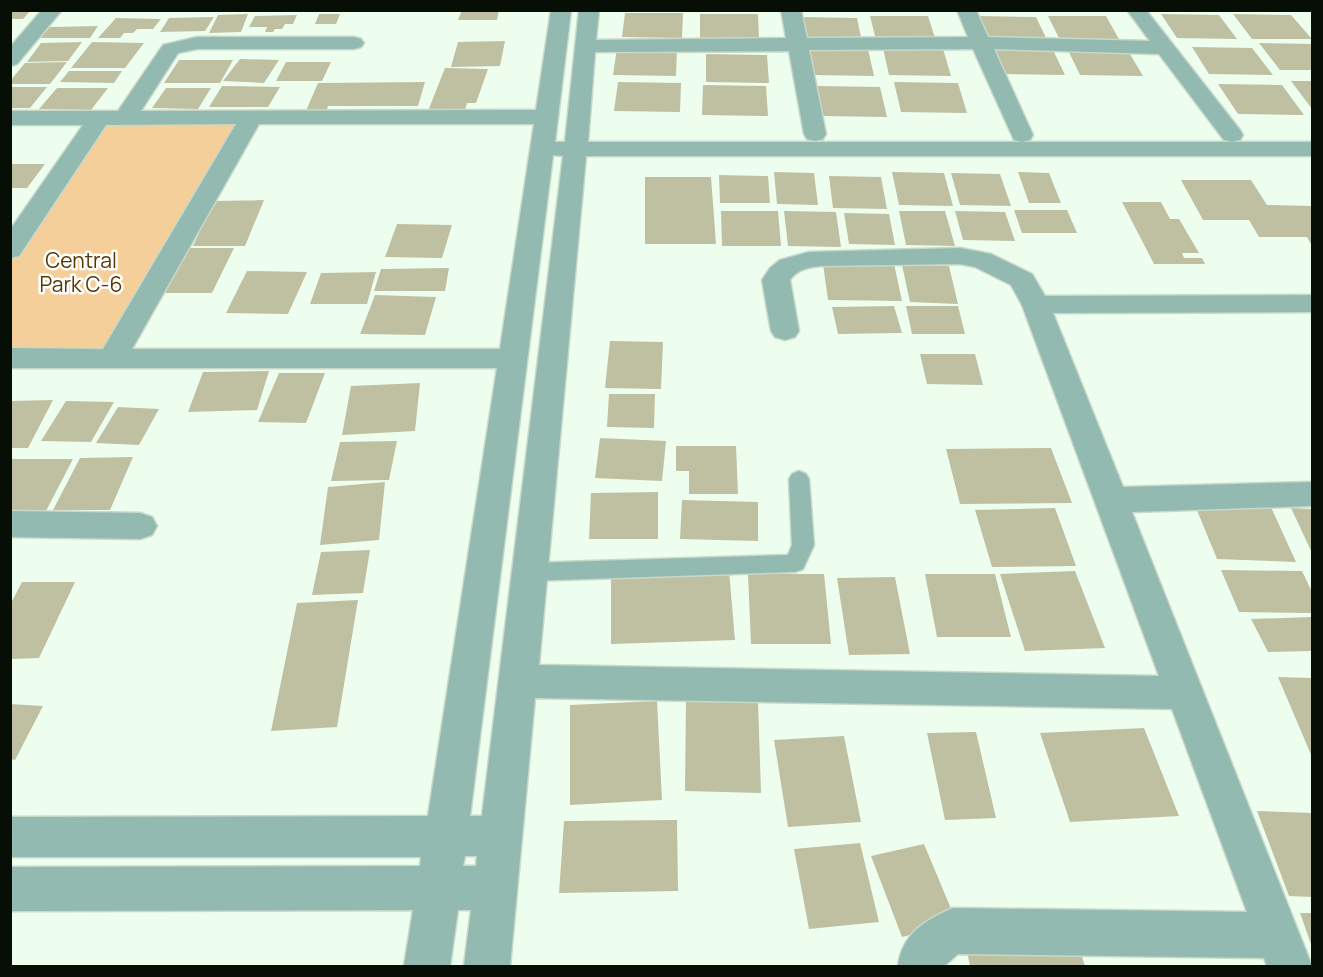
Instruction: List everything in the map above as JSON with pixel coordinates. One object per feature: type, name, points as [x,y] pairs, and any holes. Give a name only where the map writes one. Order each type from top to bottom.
[{"type":"street","points":[[10,60],[53,10]]},
{"type":"street","points":[[487,966],[529,572],[558,137],[561,10]]},
{"type":"street","points":[[427,966],[514,359],[558,137],[584,46],[589,25],[589,10]]},
{"type":"street","points":[[791,10],[815,134]]},
{"type":"street","points":[[966,10],[1022,135]]},
{"type":"street","points":[[1136,10],[1232,135]]},
{"type":"street","points":[[125,118],[170,49],[176,46],[186,44],[354,43]]},
{"type":"street","points":[[584,46],[981,43],[1165,48]]},
{"type":"street","points":[[112,358],[252,117]]},
{"type":"street","points":[[10,118],[252,117],[558,137],[1312,149]]},
{"type":"street","points":[[10,250],[22,215],[99,118]]},
{"type":"street","points":[[558,137],[815,134],[1312,135]]},
{"type":"street","points":[[785,331],[776,280],[778,272],[805,260],[960,256],[982,260],[1022,280],[1036,305],[1284,951],[952,931],[936,940],[921,960],[921,966]]},
{"type":"street","points":[[1036,305],[1312,303]]},
{"type":"street","points":[[10,358],[514,359]]},
{"type":"street","points":[[1110,500],[1312,494]]},
{"type":"street","points":[[10,524],[140,526]]},
{"type":"street","points":[[518,681],[1185,693]]},
{"type":"street","points":[[10,837],[501,836]]},
{"type":"street","points":[[10,889],[496,888]]},
{"type":"lane","points":[[529,572],[795,563],[803,545],[799,479]]},
{"type":"green space","name":"Central Park C-6","points":[[98,125],[244,125],[112,358],[11,358],[11,252]]},
{"type":"building","points":[[10,10],[31,10],[23,19],[10,19]]},
{"type":"building","points":[[462,10],[499,10],[497,20],[458,20]]},
{"type":"building","points":[[625,13],[683,13],[682,38],[622,37]]},
{"type":"building","points":[[248,14],[241,32],[209,33],[218,15]]},
{"type":"building","points":[[319,14],[340,14],[336,24],[315,24]]},
{"type":"building","points":[[700,14],[758,14],[759,39],[700,38]]},
{"type":"building","points":[[1161,14],[1219,15],[1237,39],[1177,38]]},
{"type":"building","points":[[1233,14],[1291,15],[1312,39],[1252,39]]},
{"type":"building","points":[[297,15],[293,24],[285,24],[282,29],[275,29],[273,32],[265,32],[267,27],[249,27],[255,16]]},
{"type":"building","points":[[870,16],[928,16],[936,41],[876,40]]},
{"type":"building","points":[[978,16],[1036,17],[1048,42],[988,41]]},
{"type":"building","points":[[1048,16],[1106,16],[1120,41],[1060,40]]},
{"type":"building","points":[[214,17],[205,31],[160,32],[169,18]]},
{"type":"building","points":[[799,17],[857,18],[862,42],[802,41]]},
{"type":"building","points":[[116,18],[161,19],[153,29],[137,29],[133,33],[124,33],[120,38],[98,38]]},
{"type":"building","points":[[98,26],[90,38],[40,38],[50,27]]},
{"type":"building","points":[[505,41],[500,66],[451,67],[458,42]]},
{"type":"building","points":[[82,42],[68,61],[27,62],[41,43]]},
{"type":"building","points":[[92,42],[144,43],[125,68],[71,68]]},
{"type":"building","points":[[1259,43],[1312,44],[1312,70],[1280,70]]},
{"type":"building","points":[[991,47],[1052,48],[1065,75],[1002,74]]},
{"type":"building","points":[[1192,47],[1252,48],[1273,75],[1209,74]]},
{"type":"building","points":[[617,48],[677,49],[676,76],[613,75]]},
{"type":"building","points":[[808,48],[868,49],[874,76],[811,75]]},
{"type":"building","points":[[883,48],[943,49],[951,76],[889,75]]},
{"type":"building","points":[[1067,48],[1127,49],[1143,76],[1080,75]]},
{"type":"building","points":[[706,54],[767,55],[769,83],[706,82]]},
{"type":"building","points":[[240,59],[279,60],[264,83],[223,81]]},
{"type":"building","points":[[179,60],[233,60],[220,83],[164,83]]},
{"type":"building","points":[[67,62],[50,84],[10,84],[25,63]]},
{"type":"building","points":[[286,62],[331,62],[322,81],[276,81]]},
{"type":"building","points":[[445,68],[488,69],[476,103],[467,103],[465,110],[428,111]]},
{"type":"building","points":[[69,71],[122,71],[114,83],[60,82]]},
{"type":"building","points":[[1291,81],[1312,81],[1312,109]]},
{"type":"building","points":[[425,82],[418,106],[328,106],[326,113],[305,113],[318,83]]},
{"type":"building","points":[[618,82],[681,83],[680,112],[614,111]]},
{"type":"building","points":[[894,82],[958,83],[967,113],[901,112]]},
{"type":"building","points":[[1218,84],[1282,85],[1304,115],[1238,114]]},
{"type":"building","points":[[703,85],[766,86],[768,116],[702,115]]},
{"type":"building","points":[[222,86],[280,87],[268,107],[209,107]]},
{"type":"building","points":[[817,86],[880,87],[887,117],[821,116]]},
{"type":"building","points":[[10,87],[47,87],[30,108],[10,108]]},
{"type":"building","points":[[57,88],[108,88],[91,110],[39,109]]},
{"type":"building","points":[[166,88],[211,88],[198,109],[152,108]]},
{"type":"building","points":[[10,164],[45,164],[27,188],[10,188]]},
{"type":"building","points":[[774,172],[814,173],[818,205],[777,204]]},
{"type":"building","points":[[892,172],[944,173],[953,206],[899,205]]},
{"type":"building","points":[[1018,172],[1049,173],[1061,203],[1029,203]]},
{"type":"building","points":[[951,173],[1000,174],[1011,206],[960,205]]},
{"type":"building","points":[[719,175],[768,176],[770,203],[720,203]]},
{"type":"building","points":[[829,176],[881,177],[887,209],[833,208]]},
{"type":"building","points":[[645,177],[711,177],[716,244],[645,244]]},
{"type":"building","points":[[1181,180],[1251,180],[1267,205],[1312,206],[1312,246],[1307,237],[1259,237],[1249,220],[1203,220]]},
{"type":"building","points":[[264,200],[245,246],[193,246],[214,201]]},
{"type":"building","points":[[1122,202],[1161,202],[1170,219],[1179,219],[1199,253],[1182,253],[1184,258],[1202,258],[1205,264],[1154,264]]},
{"type":"building","points":[[1014,210],[1067,210],[1077,233],[1022,233]]},
{"type":"building","points":[[721,211],[778,211],[781,246],[722,246]]},
{"type":"building","points":[[784,211],[836,212],[841,247],[788,246]]},
{"type":"building","points":[[899,211],[945,211],[955,246],[906,245]]},
{"type":"building","points":[[955,211],[1005,212],[1015,241],[963,240]]},
{"type":"building","points":[[844,213],[889,214],[895,245],[849,244]]},
{"type":"building","points":[[397,224],[452,225],[442,258],[385,257]]},
{"type":"building","points":[[189,248],[234,248],[212,293],[164,293]]},
{"type":"building","points":[[823,264],[894,264],[902,301],[828,300]]},
{"type":"building","points":[[902,265],[949,266],[958,304],[910,302]]},
{"type":"building","points":[[449,268],[445,291],[374,291],[381,269]]},
{"type":"building","points":[[247,271],[307,272],[288,314],[226,313]]},
{"type":"building","points":[[376,272],[367,304],[310,304],[321,273]]},
{"type":"building","points":[[375,295],[436,297],[425,335],[360,334]]},
{"type":"building","points":[[894,306],[902,333],[838,334],[832,307]]},
{"type":"building","points":[[906,306],[958,306],[965,334],[912,334]]},
{"type":"building","points":[[610,341],[663,342],[661,389],[605,388]]},
{"type":"building","points":[[920,354],[975,354],[983,385],[927,384]]},
{"type":"building","points":[[269,371],[257,410],[188,412],[203,372]]},
{"type":"building","points":[[279,373],[325,373],[306,423],[258,422]]},
{"type":"building","points":[[420,383],[415,431],[342,435],[351,386]]},
{"type":"building","points":[[609,394],[655,394],[654,428],[607,427]]},
{"type":"building","points":[[53,400],[28,448],[10,448],[10,401]]},
{"type":"building","points":[[66,401],[114,402],[91,442],[41,441]]},
{"type":"building","points":[[118,407],[159,409],[139,445],[96,443]]},
{"type":"building","points":[[600,438],[666,441],[662,481],[595,478]]},
{"type":"building","points":[[397,441],[389,480],[331,481],[340,442]]},
{"type":"building","points":[[676,446],[736,446],[738,494],[689,494],[689,471],[676,471]]},
{"type":"building","points":[[1051,448],[1072,503],[960,504],[946,449]]},
{"type":"building","points":[[133,457],[110,510],[53,510],[80,458]]},
{"type":"building","points":[[10,459],[73,459],[46,511],[10,511]]},
{"type":"building","points":[[385,482],[379,540],[320,545],[328,487]]},
{"type":"building","points":[[658,492],[658,539],[589,539],[591,493]]},
{"type":"building","points":[[682,500],[758,502],[758,541],[680,539]]},
{"type":"building","points":[[1194,503],[1270,505],[1296,562],[1217,559]]},
{"type":"building","points":[[1055,508],[1076,566],[992,567],[975,510]]},
{"type":"building","points":[[1291,508],[1312,509],[1312,553]]},
{"type":"building","points":[[370,550],[363,593],[312,595],[321,552]]},
{"type":"building","points":[[1221,570],[1302,571],[1312,592],[1312,613],[1239,612]]},
{"type":"building","points":[[729,571],[735,640],[611,644],[611,574]]},
{"type":"building","points":[[1075,571],[1105,648],[1025,651],[1000,574]]},
{"type":"building","points":[[748,574],[824,574],[831,644],[751,644]]},
{"type":"building","points":[[925,574],[995,574],[1011,637],[937,637]]},
{"type":"building","points":[[895,577],[910,654],[849,655],[837,578]]},
{"type":"building","points":[[22,582],[75,582],[39,658],[10,659],[10,605]]},
{"type":"building","points":[[358,600],[337,727],[271,731],[297,603]]},
{"type":"building","points":[[1312,617],[1312,651],[1268,652],[1251,619]]},
{"type":"building","points":[[1278,677],[1312,678],[1312,757]]},
{"type":"building","points":[[686,699],[758,701],[761,793],[685,791]]},
{"type":"building","points":[[657,701],[662,800],[570,805],[570,705]]},
{"type":"building","points":[[10,704],[43,706],[15,760],[10,759]]},
{"type":"building","points":[[1144,728],[1179,816],[1070,822],[1040,733]]},
{"type":"building","points":[[976,732],[996,818],[945,820],[927,733]]},
{"type":"building","points":[[844,736],[861,822],[788,827],[774,740]]},
{"type":"building","points":[[1257,811],[1312,813],[1312,897],[1289,896]]},
{"type":"building","points":[[677,820],[678,891],[559,893],[564,821]]},
{"type":"building","points":[[860,843],[879,922],[809,929],[794,849]]},
{"type":"building","points":[[924,844],[957,923],[902,937],[871,856]]},
{"type":"building","points":[[1300,913],[1312,913],[1312,947]]},
{"type":"building","points":[[1079,947],[1085,966],[970,966],[967,952]]}]
